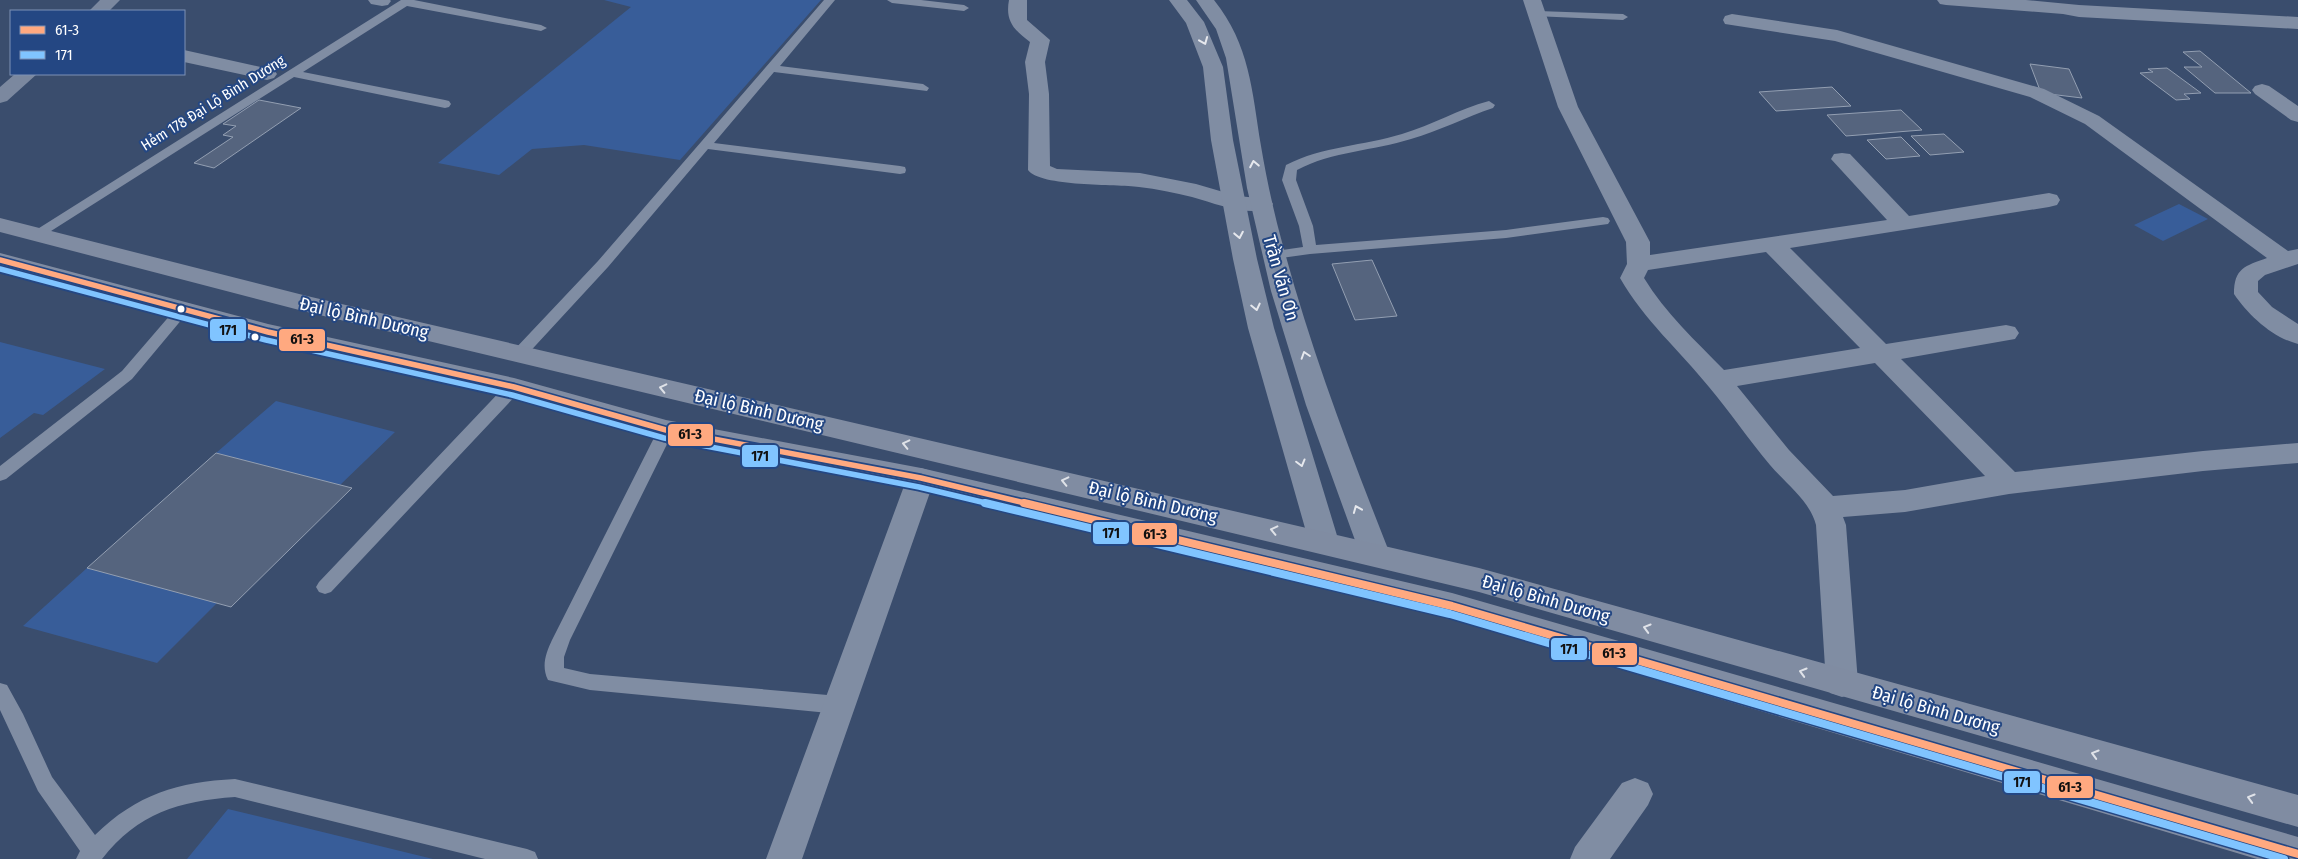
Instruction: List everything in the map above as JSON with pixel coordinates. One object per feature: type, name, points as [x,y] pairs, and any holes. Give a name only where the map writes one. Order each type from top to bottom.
[{"type":"highway","name":"Đại lộ Bình Dương","points":[[0,225],[307,304],[1479,580],[2298,811]]},
{"type":"highway","name":"Đại lộ Bình Dương","points":[[0,260],[268,332],[514,387],[666,430],[921,478],[1452,606],[2298,854]]},
{"type":"main road","points":[[99,10],[111,0]]},
{"type":"main road","points":[[0,98],[26,75]]},
{"type":"street","points":[[1018,0],[1015,13],[1020,25],[1040,40],[1035,62],[1039,94],[1039,170],[1055,176],[1140,180],[1196,190],[1235,204],[1262,204]]},
{"type":"street","name":"Trần Văn Ơn","points":[[1178,0],[1195,22],[1213,67],[1222,140],[1235,204],[1238,231],[1261,328],[1324,542]]},
{"type":"street","name":"Trần Văn Ơn","points":[[1205,0],[1222,22],[1236,50],[1262,204],[1274,255],[1346,480],[1375,554]]},
{"type":"street","points":[[1946,0],[2295,25]]},
{"type":"street","points":[[2272,6],[2295,25]]},
{"type":"street","points":[[1535,7],[1568,107],[1638,242],[1638,264],[1632,278],[1644,298],[1668,328],[1718,380],[1779,456],[1826,508],[1831,526],[1842,683]]},
{"type":"street","points":[[1732,20],[1837,36],[2037,93],[2092,120],[2292,258]]},
{"type":"street","points":[[185,56],[267,74]]},
{"type":"street","points":[[2262,90],[2298,116]]},
{"type":"street","points":[[1842,159],[1904,224]]},
{"type":"street","points":[[1638,264],[2049,200]]},
{"type":"street","points":[[1772,244],[2009,483]]},
{"type":"street","points":[[2292,258],[2256,270],[2246,279],[2246,294],[2264,313],[2298,336]]},
{"type":"street","points":[[1718,380],[2006,333]]},
{"type":"street","points":[[1826,508],[1905,501],[2009,483],[2203,461],[2298,453]]},
{"type":"street","points":[[784,859],[921,478]]},
{"type":"street","points":[[1588,859],[1635,794]]},
{"type":"lane","points":[[519,354],[603,264],[830,0]]},
{"type":"lane","points":[[892,0],[964,8]]},
{"type":"lane","points":[[407,1],[541,28]]},
{"type":"lane","name":"Hẻm 178 Đại Lộ Bình Dương","points":[[35,235],[407,1]]},
{"type":"lane","points":[[1535,7],[1623,17]]},
{"type":"lane","points":[[770,68],[923,88]]},
{"type":"lane","points":[[291,73],[446,104]]},
{"type":"lane","points":[[1310,250],[1306,226],[1289,180],[1291,168],[1310,159],[1404,137],[1445,124],[1466,113],[1489,105]]},
{"type":"lane","points":[[704,145],[900,170]]},
{"type":"lane","points":[[1274,255],[1310,250],[1506,234],[1603,221]]},
{"type":"lane","points":[[0,475],[127,375],[183,309]]},
{"type":"lane","points":[[325,587],[514,387]]},
{"type":"lane","points":[[666,430],[560,640],[554,657],[555,674],[590,682],[839,706]]},
{"type":"lane","points":[[0,691],[16,720],[45,784],[90,855],[121,824],[143,808],[164,798],[208,789],[235,788],[527,859]]},
{"type":"shaded area","points":[[604,0],[821,0],[680,160],[584,145],[532,149],[499,175],[438,163],[631,7]]},
{"type":"shaded area","points":[[2179,204],[2208,219],[2163,241],[2134,225]]},
{"type":"shaded area","points":[[0,342],[105,369],[43,415],[34,413],[0,438]]},
{"type":"shaded area","points":[[276,401],[395,432],[339,486],[216,453]]},
{"type":"shaded area","points":[[87,568],[218,602],[157,663],[23,626]]},
{"type":"shaded area","points":[[228,809],[433,859],[187,859]]},
{"type":"building","points":[[2200,51],[2251,93],[2215,93],[2184,67],[2202,67],[2183,52]]},
{"type":"building","points":[[2030,64],[2069,69],[2082,98],[2041,93]]},
{"type":"building","points":[[2167,68],[2201,93],[2184,94],[2190,99],[2176,100],[2140,73],[2153,72],[2148,69]]},
{"type":"building","points":[[1832,87],[1851,106],[1776,111],[1759,92]]},
{"type":"building","points":[[259,100],[301,108],[214,168],[194,163],[233,137],[223,135],[236,126],[223,124]]},
{"type":"building","points":[[1901,110],[1922,130],[1846,136],[1827,115]]},
{"type":"building","points":[[1944,134],[1964,152],[1930,155],[1911,136]]},
{"type":"building","points":[[1901,137],[1920,156],[1886,159],[1867,140]]},
{"type":"building","points":[[1372,260],[1397,316],[1355,320],[1332,264]]},
{"type":"building","points":[[216,453],[352,488],[231,607],[87,568]]},
{"type":"transit line","name":"61-3","points":[[0,260],[268,332],[514,387],[666,430],[921,478],[1452,606],[2298,854]]},
{"type":"transit line","name":"171","points":[[0,269],[266,340],[512,395],[664,438],[919,487],[1450,614],[2284,859]]}]
